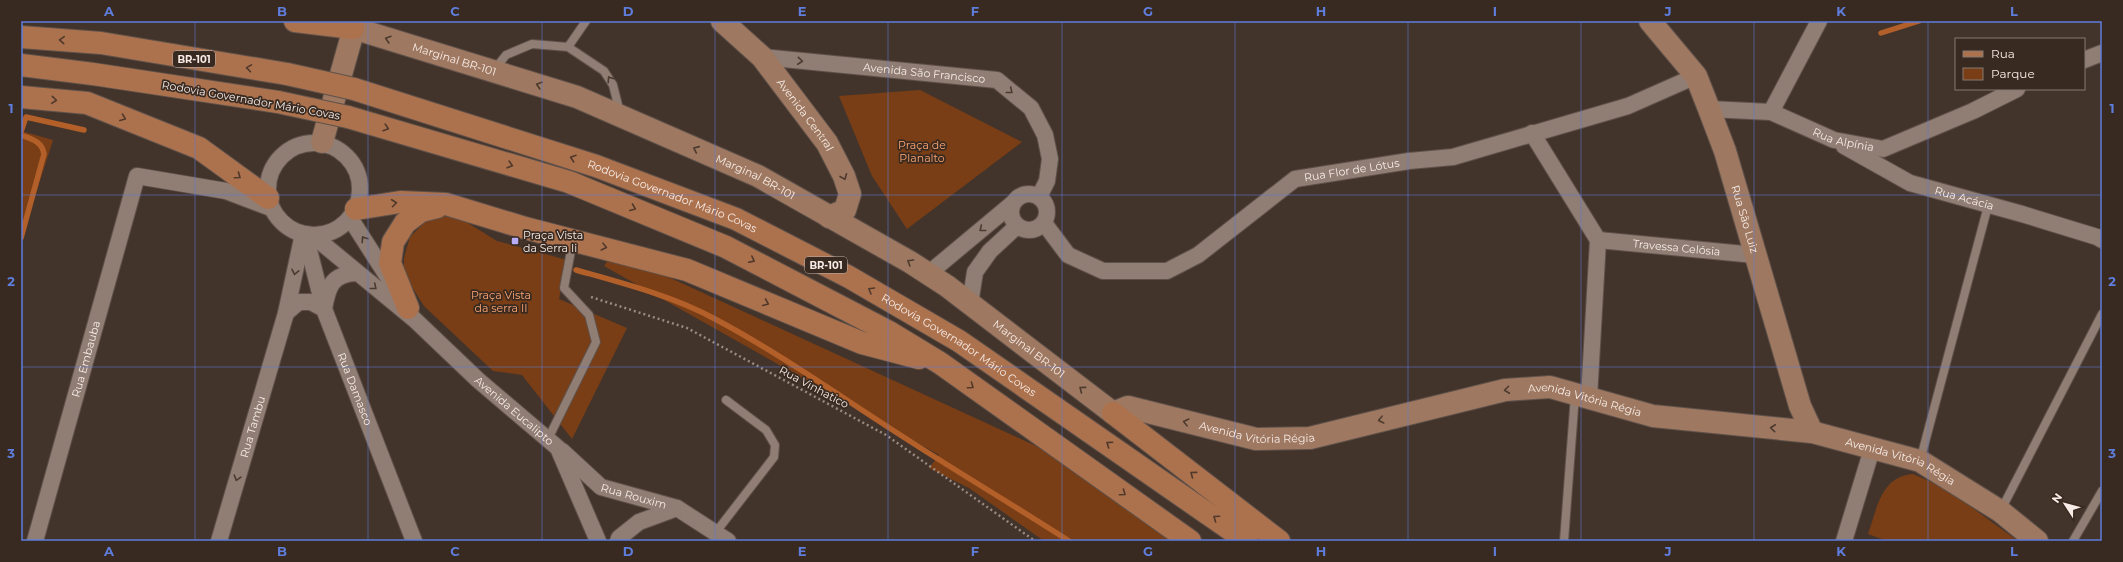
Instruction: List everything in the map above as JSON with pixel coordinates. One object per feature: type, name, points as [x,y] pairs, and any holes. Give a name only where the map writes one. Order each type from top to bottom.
[{"type":"main road","points":[[295,21],[355,25]]},
{"type":"main road","name":"Rodovia Governador Mário Covas","points":[[21,37],[101,43],[287,74],[354,89],[431,112],[596,166],[750,227],[849,277],[959,341],[1247,541]]},
{"type":"main road","name":"Rodovia Governador Mário Covas","points":[[21,66],[93,74],[278,102],[348,117],[569,182],[726,247],[889,332],[940,363],[1190,541]]},
{"type":"main road","points":[[21,97],[87,103],[199,148],[270,203]]},
{"type":"main road","points":[[353,213],[400,202],[446,204],[687,270],[862,343],[940,363]]},
{"type":"main road","points":[[411,313],[390,263],[393,242],[404,223],[421,211],[446,204]]},
{"type":"main road","points":[[1113,413],[1279,541]]},
{"type":"street","name":"Avenida Central","points":[[722,21],[756,51],[827,143],[844,176],[850,194],[845,210],[829,217]]},
{"type":"street","points":[[737,21],[756,51]]},
{"type":"street","name":"Rua São Luiz","points":[[1650,21],[1696,76],[1725,151],[1800,406],[1812,432]]},
{"type":"street","points":[[1771,112],[1819,21]]},
{"type":"street","name":"Marginal BR-101","points":[[355,25],[577,97],[758,176],[928,274],[970,304],[1113,413]]},
{"type":"street","points":[[322,142],[355,25]]},
{"type":"street","name":"Avenida São Francisco","points":[[756,51],[997,80],[1031,108],[1045,135],[1050,159],[1047,181],[1039,197]]},
{"type":"street","points":[[2085,60],[2102,53]]},
{"type":"street","name":"Rua Flor de Lótus","points":[[1044,223],[1068,255],[1103,271],[1167,271],[1198,256],[1295,179],[1409,161],[1453,157],[1628,106],[1696,76]]},
{"type":"street","name":"Rua Alpínia","points":[[1709,109],[1771,112],[1834,140],[1883,149],[1973,111],[2015,90]]},
{"type":"street","points":[[1532,133],[1598,240],[1582,396]]},
{"type":"street","name":"Rua Acácia","points":[[1834,140],[1910,183],[1988,206],[2022,214],[2102,240]]},
{"type":"street","points":[[322,142],[342,151],[356,169],[360,191],[353,213],[338,228],[328,233],[306,235],[285,226],[270,203],[269,175],[281,156],[300,144],[322,142]]},
{"type":"street","name":"Rua Embauba","points":[[35,541],[137,176],[226,191],[270,203]]},
{"type":"street","points":[[928,274],[1021,196],[1027,194],[1039,197],[1043,201],[1048,214],[1044,223],[1034,230],[1028,231],[1017,226],[1011,216],[1012,204]]},
{"type":"street","name":"Avenida Eucalipto","points":[[353,213],[411,313]]},
{"type":"street","points":[[970,304],[975,272],[990,251],[1017,226]]},
{"type":"street","name":"Avenida Eucalipto","points":[[306,235],[411,313],[478,380],[553,444],[598,541]]},
{"type":"street","name":"Rua Damasco","points":[[306,235],[324,308],[414,541]]},
{"type":"street","name":"Rua Tambu","points":[[219,541],[286,313],[306,235]]},
{"type":"street","name":"Travessa Celósia","points":[[1598,240],[1755,255]]},
{"type":"street","points":[[286,313],[299,302],[312,302],[324,308],[327,290],[335,279],[346,274],[357,273]]},
{"type":"street","name":"Avenida Vitória Régia","points":[[1113,413],[1128,407],[1256,440],[1310,438],[1505,390],[1550,387],[1653,416],[1812,432],[1920,461],[2000,511],[2037,541]]},
{"type":"street","name":"Rua Rouxim","points":[[553,444],[601,487],[677,508],[722,537]]},
{"type":"street","points":[[1844,541],[1872,449]]},
{"type":"street","name":"Rua Rouxim","points":[[618,541],[619,538],[639,522],[677,508]]},
{"type":"lane","points":[[568,48],[586,21]]},
{"type":"lane","points":[[494,71],[506,55],[532,44],[568,48],[604,71],[613,85],[620,116]]},
{"type":"lane","points":[[1920,461],[1988,206]]},
{"type":"lane","points":[[553,444],[596,342],[589,315],[564,288],[573,240]]},
{"type":"lane","points":[[2000,511],[2102,314]]},
{"type":"lane","points":[[1564,541],[1582,396]]},
{"type":"lane","points":[[722,537],[774,457],[775,445],[766,430],[726,400]]},
{"type":"lane","points":[[2073,541],[2102,491]]},
{"type":"path","name":"Rua Vinhatico","points":[[564,288],[687,328],[886,435],[1035,541]]},
{"type":"green space","name":"Praça de Planalto","points":[[920,90],[1022,142],[907,229],[872,176],[839,96]]},
{"type":"green space","points":[[21,131],[53,140],[21,240]]},
{"type":"green space","name":"Praça Vista da serra II","points":[[445,216],[458,217],[497,241],[567,260],[559,299],[627,328],[572,439],[522,375],[493,371],[424,306],[404,274],[404,258],[410,237],[426,221]]},
{"type":"green space","points":[[614,252],[1112,481],[1192,541],[1044,541],[969,488],[929,468],[939,455],[604,266]]},
{"type":"green space","points":[[1913,474],[1945,488],[2018,541],[1887,541],[1868,534],[1882,495],[1887,487],[1902,476]]},
{"type":"waterway","points":[[1881,33],[1919,21]]},
{"type":"waterway","points":[[21,132],[26,117],[84,130]]},
{"type":"waterway","points":[[21,135],[38,143],[44,154],[21,238]]},
{"type":"waterway","points":[[576,270],[665,297],[682,303],[715,319],[788,361],[925,451],[1069,541]]},
{"type":"place","name":"Praça Vista da Serra Ii","points":[[515,241]]}]
